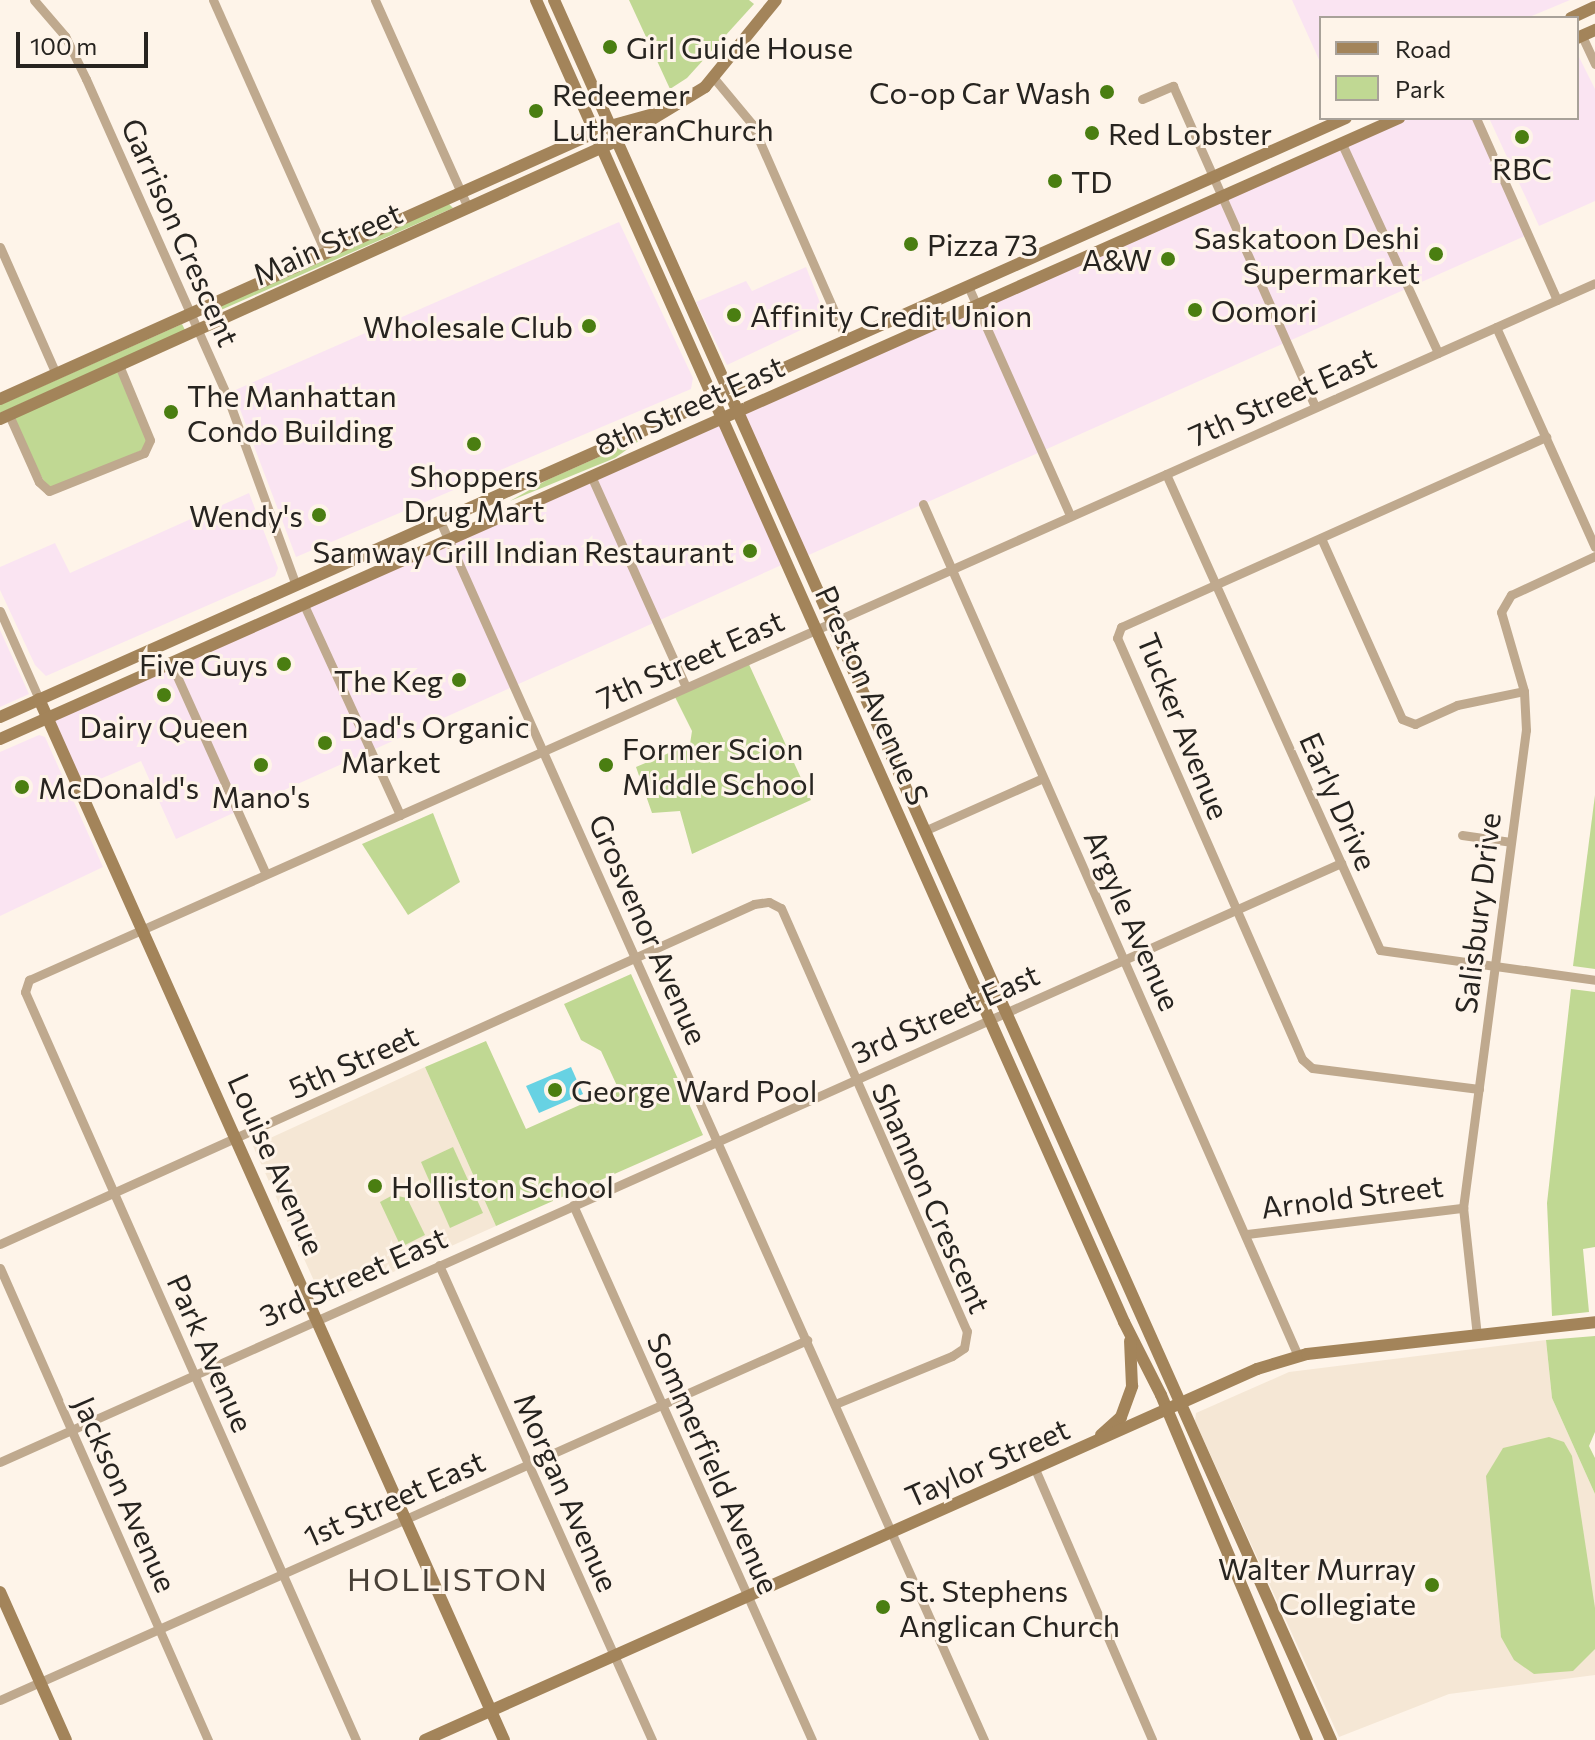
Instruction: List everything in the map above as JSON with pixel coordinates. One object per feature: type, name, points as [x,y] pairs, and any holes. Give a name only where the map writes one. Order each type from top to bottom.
[{"type":"main road","name":"Preston Avenue S","points":[[536,0],[1124,1322],[1166,1409],[1307,1740]]},
{"type":"main road","name":"Preston Avenue S","points":[[554,0],[1331,1740]]},
{"type":"main road","name":"Main Street","points":[[4,417],[602,149],[672,109],[713,77],[770,2]]},
{"type":"main road","points":[[1575,16],[1595,7]]},
{"type":"main road","points":[[1580,37],[1595,30]]},
{"type":"main road","name":"Main Street","points":[[0,399],[610,126],[672,109]]},
{"type":"main road","name":"8th Street East","points":[[0,717],[1342,120]]},
{"type":"main road","name":"8th Street East","points":[[0,739],[1395,120]]},
{"type":"main road","points":[[304,605],[307,589],[357,558]]},
{"type":"main road","name":"Louise Avenue","points":[[39,699],[504,1740]]},
{"type":"main road","points":[[1091,1445],[1121,1417],[1132,1386],[1132,1348],[1124,1322]]},
{"type":"main road","name":"Taylor Street","points":[[425,1740],[1166,1409],[1298,1356],[1595,1322]]},
{"type":"main road","points":[[0,1592],[66,1740]]},
{"type":"street","name":"Garrison Crescent","points":[[34,0],[65,36],[198,329],[296,585]]},
{"type":"street","points":[[213,0],[326,254]]},
{"type":"street","points":[[375,0],[468,208]]},
{"type":"street","points":[[1580,37],[1595,64]]},
{"type":"street","points":[[713,77],[752,124],[847,340]]},
{"type":"street","points":[[1142,99],[1173,86],[1315,407]]},
{"type":"street","points":[[1477,120],[1557,300]]},
{"type":"street","points":[[1342,144],[1438,353]]},
{"type":"street","points":[[0,247],[56,374]]},
{"type":"street","name":"7th Street East","points":[[26,985],[142,929],[1595,283]]},
{"type":"street","points":[[968,286],[1070,515]]},
{"type":"street","points":[[1496,327],[1595,547]]},
{"type":"street","points":[[4,417],[39,482],[49,491],[144,453],[150,440],[119,365]]},
{"type":"street","name":"Tucker Avenue","points":[[1479,1089],[1312,1068],[1302,1059],[1117,638],[1121,627],[1546,437]]},
{"type":"street","name":"Early Drive","points":[[1166,474],[1380,950],[1494,969],[1595,980]]},
{"type":"street","points":[[592,478],[686,687]]},
{"type":"street","name":"Argyle Avenue","points":[[923,504],[1247,1234],[1298,1356]]},
{"type":"street","name":"Grosvenor Avenue","points":[[440,521],[984,1740]]},
{"type":"street","points":[[1321,538],[1402,719],[1415,724],[1467,702],[1524,691]]},
{"type":"street","name":"Salisbury Drive","points":[[1477,1336],[1463,1208],[1526,730],[1524,691],[1501,612],[1504,601],[1595,556]]},
{"type":"street","points":[[304,605],[400,815]]},
{"type":"street","name":"Louise Avenue","points":[[0,611],[39,699]]},
{"type":"street","points":[[171,663],[266,874]]},
{"type":"street","points":[[924,831],[1043,778]]},
{"type":"street","points":[[1462,835],[1511,842]]},
{"type":"street","name":"3rd Street East","points":[[0,1462],[1341,863]]},
{"type":"street","name":"Shannon Crescent","points":[[637,960],[754,904],[769,902],[781,908],[967,1331],[964,1348],[952,1356],[835,1404]]},
{"type":"street","name":"5th Street","points":[[0,1244],[637,960]]},
{"type":"street","name":"Park Avenue","points":[[26,985],[114,1194],[356,1740]]},
{"type":"street","name":"Sommerfield Avenue","points":[[573,1205],[812,1740]]},
{"type":"street","name":"Arnold Street","points":[[1247,1234],[1463,1208]]},
{"type":"street","name":"Morgan Avenue","points":[[439,1265],[652,1740]]},
{"type":"street","name":"Jackson Avenue","points":[[0,1268],[208,1740]]},
{"type":"street","name":"1st Street East","points":[[0,1700],[807,1340]]},
{"type":"street","points":[[1035,1469],[1152,1740]]},
{"type":"shaded area","points":[[1292,0],[1570,0],[1532,16],[1319,16],[1319,60]]},
{"type":"shaded area","points":[[1579,57],[1595,89],[1595,201],[1539,226],[1490,120],[1579,120]]},
{"type":"shaded area","points":[[1394,120],[1477,120],[1527,235],[802,558],[736,411]]},
{"type":"shaded area","points":[[619,222],[693,378],[691,389],[296,557],[233,391]]},
{"type":"shaded area","points":[[806,267],[826,318],[727,365],[696,302],[746,281],[752,291]]},
{"type":"shaded area","points":[[721,418],[786,563],[176,839],[141,761],[80,788],[48,718]]},
{"type":"shaded area","points":[[249,493],[278,568],[275,576],[46,676],[35,665],[0,590],[0,567],[55,543],[70,573]]},
{"type":"shaded area","points":[[0,630],[29,694],[0,707]]},
{"type":"shaded area","points":[[39,735],[45,737],[103,867],[0,916],[0,752]]},
{"type":"shaded area","name":"Holliston School","points":[[425,1067],[496,1226],[324,1303],[253,1146]]},
{"type":"shaded area","name":"Walter Murray Collegiate","points":[[1546,1340],[1552,1398],[1595,1494],[1595,1675],[1449,1694],[1339,1737],[1195,1421],[1196,1413],[1289,1372]]},
{"type":"green space","points":[[629,0],[749,0],[754,4],[687,78],[670,89]]},
{"type":"green space","points":[[449,204],[453,208],[205,317],[204,313]]},
{"type":"green space","points":[[182,324],[185,330],[0,413],[0,405]]},
{"type":"green space","points":[[119,365],[149,447],[49,491],[9,415]]},
{"type":"green space","points":[[646,436],[615,458],[510,501],[547,480]]},
{"type":"green space","points":[[747,660],[811,800],[692,854],[680,811],[652,813],[636,767],[690,744],[692,731],[673,693]]},
{"type":"green space","points":[[1595,795],[1595,969],[1573,966]]},
{"type":"green space","points":[[433,813],[460,882],[408,915],[362,844]]},
{"type":"green space","points":[[631,974],[703,1135],[496,1226],[425,1067],[486,1041],[526,1129],[618,1088],[601,1051],[581,1040],[564,1004]]},
{"type":"green space","points":[[1571,989],[1595,992],[1595,1247],[1583,1249],[1589,1312],[1552,1316],[1547,1203]]},
{"type":"green space","points":[[453,1147],[483,1213],[450,1228],[421,1162]]},
{"type":"green space","points":[[393,1195],[407,1198],[425,1235],[401,1247],[380,1202]]},
{"type":"green space","points":[[1595,1336],[1595,1432],[1589,1446],[1595,1458],[1595,1494],[1552,1398],[1546,1340]]},
{"type":"green space","points":[[1549,1437],[1564,1442],[1572,1456],[1595,1608],[1595,1649],[1573,1671],[1534,1674],[1514,1660],[1501,1637],[1486,1476],[1503,1448]]},
{"type":"water","name":"George Ward Pool","points":[[571,1067],[583,1094],[539,1113],[526,1086]]},
{"type":"place","name":"Girl Guide House","points":[[610,47]]},
{"type":"place","name":"Co-op Car Wash","points":[[1107,92]]},
{"type":"place","name":"Redeemer LutheranChurch","points":[[536,111]]},
{"type":"place","name":"Red Lobster","points":[[1092,133]]},
{"type":"place","name":"RBC","points":[[1522,137]]},
{"type":"place","name":"TD","points":[[1055,181]]},
{"type":"place","name":"Pizza 73","points":[[911,244]]},
{"type":"place","name":"Saskatoon Deshi Supermarket","points":[[1436,254]]},
{"type":"place","name":"A&W","points":[[1168,259]]},
{"type":"place","name":"Oomori","points":[[1195,310]]},
{"type":"place","name":"Affinity Credit Union","points":[[734,315]]},
{"type":"place","name":"Wholesale Club","points":[[589,326]]},
{"type":"place","name":"The Manhattan Condo Building","points":[[171,412]]},
{"type":"place","name":"Shoppers Drug Mart","points":[[474,444]]},
{"type":"place","name":"Wendy's","points":[[319,515]]},
{"type":"place","name":"Samway Grill Indian Restaurant","points":[[750,551]]},
{"type":"place","name":"Five Guys","points":[[284,664]]},
{"type":"place","name":"The Keg","points":[[459,680]]},
{"type":"place","name":"Dairy Queen","points":[[164,695]]},
{"type":"place","name":"Dad's Organic Market","points":[[325,743]]},
{"type":"place","name":"Mano's","points":[[261,765]]},
{"type":"place","name":"Former Scion Middle School","points":[[606,765]]},
{"type":"place","name":"McDonald's","points":[[22,787]]},
{"type":"place","name":"George Ward Pool","points":[[555,1090]]},
{"type":"place","name":"Holliston School","points":[[375,1186]]},
{"type":"place","name":"Walter Murray Collegiate","points":[[1432,1585]]},
{"type":"place","name":"St. Stephens Anglican Church","points":[[883,1607]]},
{"type":"district","name":"HOLLISTON","points":[[448,1578]]}]
